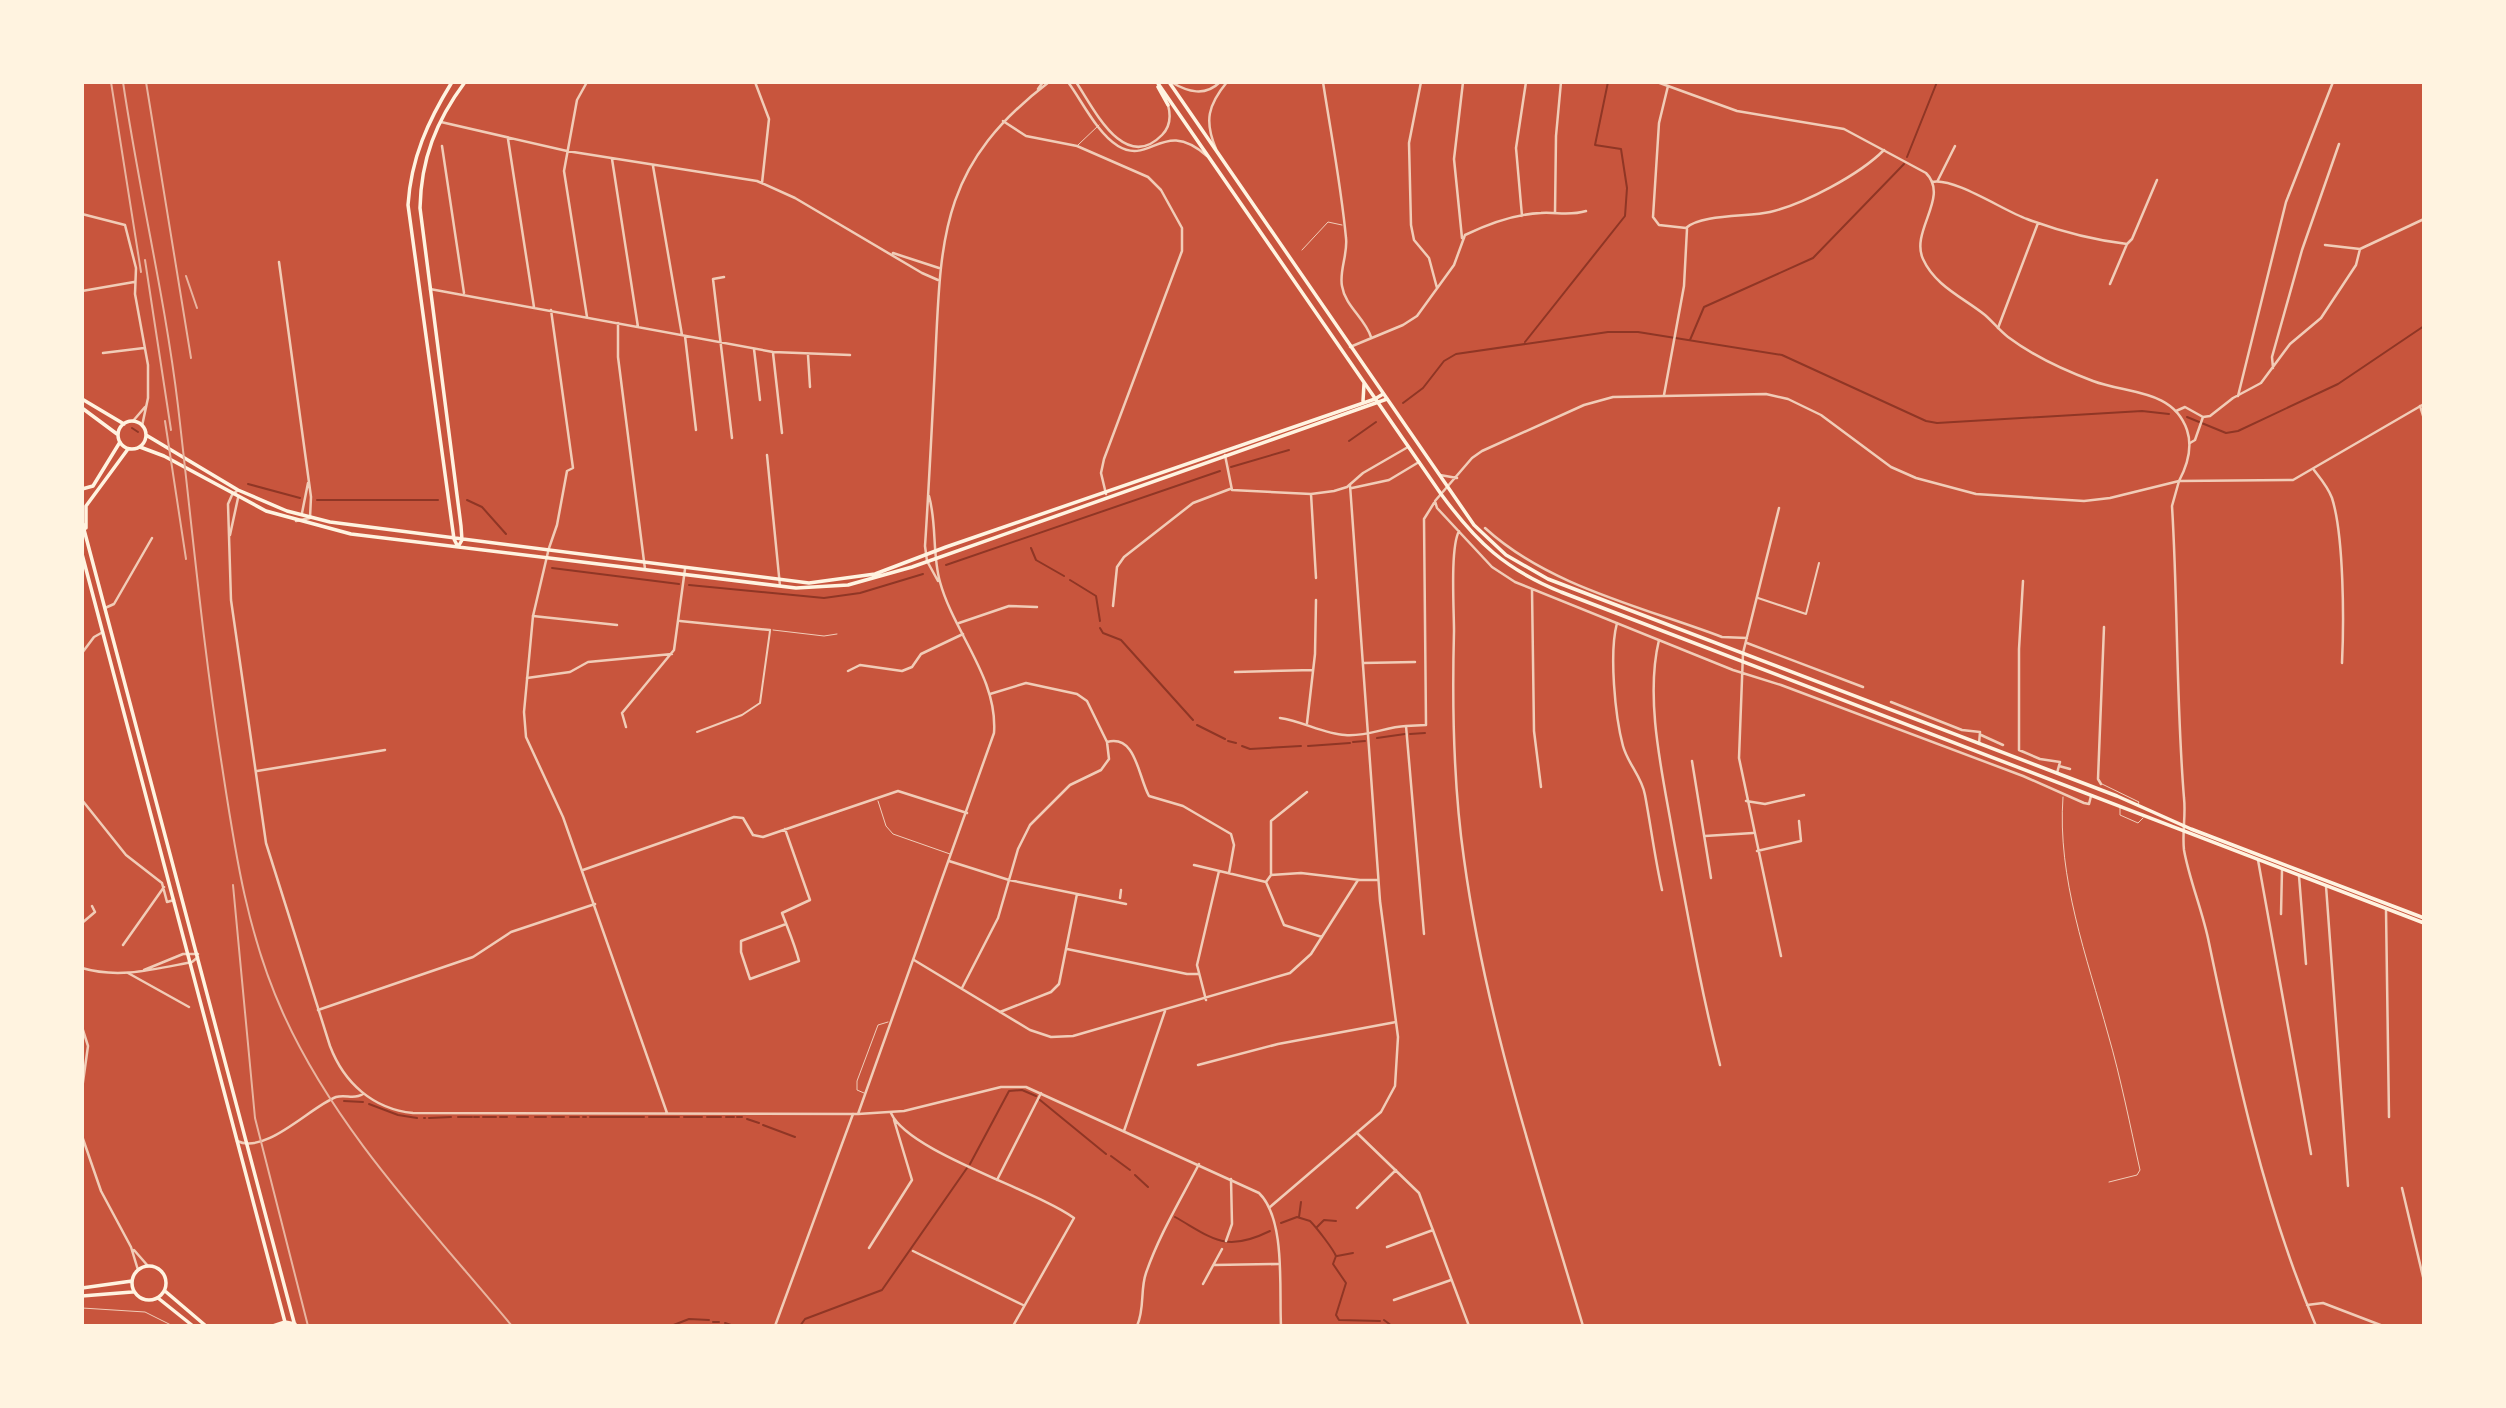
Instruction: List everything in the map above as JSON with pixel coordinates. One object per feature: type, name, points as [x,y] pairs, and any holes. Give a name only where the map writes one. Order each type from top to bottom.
[{"type":"main road","points":[[452,82],[432,118],[412,169],[410,229],[443,468],[454,539],[458,547]]},
{"type":"main road","points":[[458,547],[462,540],[454,468],[421,228],[422,170],[440,122],[465,82]]},
{"type":"main road","points":[[1157,82],[1168,105]]},
{"type":"main road","points":[[1157,82],[1441,494],[1481,544],[1525,576],[2185,833],[2424,921]]},
{"type":"main road","points":[[1170,82],[1448,488],[1487,539],[1525,568],[2057,774],[2139,803],[2184,826],[2424,921]]},
{"type":"main road","points":[[432,118],[440,122]]},
{"type":"main road","points":[[410,229],[421,228]]},
{"type":"main road","points":[[423,324],[432,327],[434,320]]},
{"type":"main road","points":[[1362,403],[1364,384]]},
{"type":"main road","points":[[1224,454],[1383,394]]},
{"type":"main road","points":[[82,399],[124,424]]},
{"type":"main road","points":[[780,583],[855,579],[891,569],[933,551],[1379,405],[1387,399]]},
{"type":"main road","points":[[82,408],[118,435],[120,442],[128,449]]},
{"type":"main road","points":[[118,435],[124,424],[133,421],[142,426],[146,435],[238,490],[310,518],[547,554],[819,588],[848,585],[927,561],[1106,494]]},
{"type":"main road","points":[[140,447],[146,435]]},
{"type":"main road","points":[[82,489],[93,486],[120,442]]},
{"type":"main road","points":[[86,537],[86,506],[128,449],[140,447],[164,456],[238,498],[296,521],[351,534],[547,554]]},
{"type":"main road","points":[[443,468],[449,472],[454,468]]},
{"type":"main road","points":[[82,522],[294,1325],[273,1326]]},
{"type":"main road","points":[[82,554],[192,962],[285,1324]]},
{"type":"main road","points":[[122,703],[128,695]]},
{"type":"main road","points":[[132,738],[141,744]]},
{"type":"main road","points":[[82,1296],[134,1292],[145,1300],[158,1298],[165,1291],[163,1273],[149,1266],[138,1269],[132,1282],[134,1292]]},
{"type":"main road","points":[[82,1288],[132,1282]]},
{"type":"main road","points":[[165,1291],[206,1326]]},
{"type":"main road","points":[[158,1298],[193,1326]]},
{"type":"street","points":[[587,82],[577,100],[564,176],[587,317]]},
{"type":"street","points":[[755,82],[767,111],[770,128],[762,183]]},
{"type":"street","points":[[1033,94],[1043,82]]},
{"type":"street","points":[[858,1114],[993,740],[994,721],[990,694],[926,554],[939,268],[944,233],[956,194],[975,156],[1003,121],[1049,82]]},
{"type":"street","points":[[1068,82],[1115,144],[1133,148],[1178,139],[1192,144],[1209,159]]},
{"type":"street","points":[[1076,82],[1113,136],[1133,148],[1150,143],[1164,132],[1169,120],[1168,105]]},
{"type":"street","points":[[1170,82],[1199,92],[1210,90],[1220,82]]},
{"type":"street","points":[[1220,158],[1209,130],[1209,110],[1213,99],[1227,82]]},
{"type":"street","points":[[1324,82],[1345,224],[1347,254],[1342,288],[1354,311],[1366,323],[1371,337]]},
{"type":"street","points":[[1420,82],[1409,143],[1410,225],[1414,240],[1429,258],[1438,289]]},
{"type":"street","points":[[1350,347],[1410,322],[1454,265],[1462,238],[1454,159],[1463,82]]},
{"type":"street","points":[[1522,216],[1516,148],[1526,82]]},
{"type":"street","points":[[1555,213],[1560,82]]},
{"type":"street","points":[[1657,82],[1737,111],[1839,128],[1924,171],[1932,181],[1933,197],[1921,240],[1923,259],[1945,287],[2012,340],[2087,379],[2152,396],[2176,411],[2185,426],[2190,443],[2172,506],[2185,852],[2202,909],[2255,1140],[2286,1252],[2316,1326]]},
{"type":"street","points":[[2238,396],[2286,202],[2333,82]]},
{"type":"street","points":[[1669,85],[1658,129],[1653,218],[1662,226],[1686,228],[1697,221],[1764,214],[1796,204],[1865,165],[1884,149]]},
{"type":"street","points":[[1003,121],[1026,136],[1077,146],[1154,181],[1184,235],[1177,265],[1104,459],[1101,473],[1106,494]]},
{"type":"street","points":[[440,122],[508,139],[612,159],[762,183],[790,195],[922,273],[939,280]]},
{"type":"street","points":[[508,139],[534,307]]},
{"type":"street","points":[[2273,368],[2272,357],[2302,250],[2339,144]]},
{"type":"street","points":[[442,146],[464,293]]},
{"type":"street","points":[[1937,180],[1955,146]]},
{"type":"street","points":[[612,159],[638,327]]},
{"type":"street","points":[[653,166],[683,336],[695,430]]},
{"type":"street","points":[[1932,181],[1937,180],[2038,222],[2127,244]]},
{"type":"street","points":[[2110,284],[2157,180]]},
{"type":"street","points":[[1462,238],[1483,227],[1522,216],[1555,213],[1571,215],[1586,211]]},
{"type":"street","points":[[82,214],[125,225],[136,268],[134,282],[148,365],[147,405],[142,426]]},
{"type":"street","points":[[2325,245],[2360,249],[2424,219]]},
{"type":"street","points":[[1998,328],[2038,222]]},
{"type":"street","points":[[1664,395],[1684,283],[1686,228]]},
{"type":"street","points":[[2176,411],[2185,407],[2204,418],[2259,385],[2290,344],[2325,313],[2354,268],[2360,249]]},
{"type":"street","points":[[889,252],[939,268]]},
{"type":"street","points":[[279,262],[312,497],[310,518],[296,521]]},
{"type":"street","points":[[724,277],[713,279],[732,438]]},
{"type":"street","points":[[82,291],[134,282]]},
{"type":"street","points":[[1300,291],[1308,286]]},
{"type":"street","points":[[430,289],[464,293],[772,352],[850,355]]},
{"type":"street","points":[[551,310],[573,468],[567,471],[557,525],[547,554],[533,616],[527,678],[526,737],[563,817],[583,870],[667,1113]]},
{"type":"street","points":[[618,323],[618,357],[645,567]]},
{"type":"street","points":[[103,353],[144,348]]},
{"type":"street","points":[[754,349],[760,400]]},
{"type":"street","points":[[772,352],[782,433]]},
{"type":"street","points":[[808,355],[810,387]]},
{"type":"street","points":[[1280,718],[1307,723],[1333,733],[1370,734],[1406,726],[1426,725],[1424,519],[1472,458],[1584,405],[1629,394],[1754,393],[1783,398],[1835,424],[1895,470],[1976,494],[2094,501],[2179,481],[2283,481],[2314,470],[2422,405],[2424,419]]},
{"type":"street","points":[[133,421],[147,405]]},
{"type":"street","points":[[2190,443],[2195,440],[2204,418]]},
{"type":"street","points":[[1270,1207],[1384,1108],[1393,1093],[1397,1056],[1396,1022],[1379,880],[1351,486],[1363,473],[1408,447]]},
{"type":"street","points":[[1224,454],[1230,489]]},
{"type":"street","points":[[767,455],[780,583]]},
{"type":"street","points":[[1114,606],[1117,567],[1124,557],[1193,503],[1230,489],[1311,494],[1383,483],[1419,462]]},
{"type":"street","points":[[2314,470],[2331,496],[2338,533],[2344,628],[2342,663]]},
{"type":"street","points":[[1440,475],[1457,478]]},
{"type":"street","points":[[301,515],[308,482]]},
{"type":"street","points":[[238,490],[228,504],[231,600],[267,851],[337,1062],[363,1094],[389,1108],[413,1113],[858,1114],[891,1113],[1001,1087],[1020,1086],[1231,1178],[1259,1193],[1270,1207],[1275,1221],[1281,1326]]},
{"type":"street","points":[[229,539],[238,490]]},
{"type":"street","points":[[1311,494],[1316,578]]},
{"type":"street","points":[[929,496],[933,551],[940,583]]},
{"type":"street","points":[[1435,503],[1500,574],[1532,589],[1741,673],[1781,685],[2023,776],[2063,795],[2089,804],[2091,795]]},
{"type":"street","points":[[1779,508],[1743,653],[1739,758],[1781,957]]},
{"type":"street","points":[[1485,528],[1516,554],[1544,570],[1722,637],[1747,640],[1863,687]]},
{"type":"street","points":[[1459,531],[1455,574],[1453,705],[1464,860],[1478,943],[1505,1064],[1543,1203],[1583,1326]]},
{"type":"street","points":[[105,608],[114,604],[152,538]]},
{"type":"street","points":[[1757,598],[1806,614],[1819,563]]},
{"type":"street","points":[[626,727],[622,713],[672,654],[685,572]]},
{"type":"street","points":[[2023,581],[2019,649],[2019,750],[2040,760],[2060,762],[2057,774]]},
{"type":"street","points":[[1532,589],[1534,732],[1541,787]]},
{"type":"street","points":[[1307,723],[1313,670],[1316,600]]},
{"type":"street","points":[[959,623],[1009,606],[1037,607]]},
{"type":"street","points":[[533,616],[617,625]]},
{"type":"street","points":[[679,621],[770,630],[760,703],[742,715],[697,732]]},
{"type":"street","points":[[1617,623],[1615,654],[1620,732],[1623,749],[1640,778],[1645,794],[1646,814],[1662,890]]},
{"type":"street","points":[[2101,784],[2098,779],[2104,627]]},
{"type":"street","points":[[82,653],[94,637],[103,632]]},
{"type":"street","points":[[848,671],[860,665],[902,671],[912,667],[921,654],[963,634]]},
{"type":"street","points":[[1659,640],[1655,703],[1659,753],[1697,970],[1720,1065]]},
{"type":"street","points":[[527,678],[570,672],[590,662],[672,654]]},
{"type":"street","points":[[1363,663],[1415,662]]},
{"type":"street","points":[[1235,672],[1313,670]]},
{"type":"street","points":[[962,988],[998,918],[1030,825],[1070,785],[1105,766],[1109,751],[1087,701],[1077,694],[1026,683],[990,694]]},
{"type":"street","points":[[1891,702],[2003,745]]},
{"type":"street","points":[[1406,726],[1424,934]]},
{"type":"street","points":[[1979,744],[1982,735]]},
{"type":"street","points":[[1107,742],[1123,741],[1129,748],[1149,796],[1183,806],[1231,834],[1234,845],[1229,873]]},
{"type":"street","points":[[255,771],[384,750]]},
{"type":"street","points":[[1692,761],[1712,878]]},
{"type":"street","points":[[2059,766],[2070,769]]},
{"type":"street","points":[[583,870],[736,816],[745,820],[757,836],[903,792],[967,813]]},
{"type":"street","points":[[1266,882],[1270,875],[1271,821],[1307,792]]},
{"type":"street","points":[[1746,801],[1765,804],[1804,795]]},
{"type":"street","points":[[82,800],[126,855],[163,887],[167,902],[175,900]]},
{"type":"street","points":[[1757,851],[1801,841],[1799,821]]},
{"type":"street","points":[[785,829],[810,900],[782,913],[786,924],[797,963],[750,979],[740,946],[741,941],[786,924]]},
{"type":"street","points":[[1705,836],[1754,833]]},
{"type":"street","points":[[2258,860],[2311,1154]]},
{"type":"street","points":[[950,861],[1009,880],[1126,904]]},
{"type":"street","points":[[1194,865],[1266,882]]},
{"type":"street","points":[[2281,914],[2282,870]]},
{"type":"street","points":[[1206,1000],[1198,961],[1219,871]]},
{"type":"street","points":[[1270,875],[1301,873],[1379,880]]},
{"type":"street","points":[[2299,876],[2306,964]]},
{"type":"street","points":[[914,960],[1042,1035],[1063,1037],[1206,1000],[1290,973],[1304,963],[1360,880]]},
{"type":"street","points":[[1266,882],[1284,925],[1322,937]]},
{"type":"street","points":[[2326,886],[2348,1186]]},
{"type":"street","points":[[123,945],[163,887]]},
{"type":"street","points":[[1120,898],[1121,890]]},
{"type":"street","points":[[1000,1012],[1056,988],[1067,949],[1077,894]]},
{"type":"street","points":[[318,1010],[472,957],[511,932],[595,904]]},
{"type":"street","points":[[82,923],[95,912],[92,906]]},
{"type":"street","points":[[2386,909],[2389,1116]]},
{"type":"street","points":[[1067,949],[1187,974],[1199,974]]},
{"type":"street","points":[[82,968],[107,974],[128,974],[192,962],[198,955],[189,953],[141,971]]},
{"type":"street","points":[[141,971],[141,982]]},
{"type":"street","points":[[128,974],[189,1007]]},
{"type":"street","points":[[1124,1131],[1165,1011]]},
{"type":"street","points":[[1198,1065],[1268,1046],[1396,1022]]},
{"type":"street","points":[[82,1027],[88,1052],[82,1089]]},
{"type":"street","points":[[998,1180],[1041,1093]]},
{"type":"street","points":[[236,1140],[247,1143],[271,1137],[336,1098],[363,1094]]},
{"type":"street","points":[[869,1248],[912,1180],[891,1113]]},
{"type":"street","points":[[775,1326],[853,1114]]},
{"type":"street","points":[[894,1120],[949,1158],[1074,1218],[1013,1326]]},
{"type":"street","points":[[1357,1133],[1419,1193],[1469,1326]]},
{"type":"street","points":[[82,1136],[101,1191],[131,1247],[138,1269]]},
{"type":"street","points":[[1137,1326],[1143,1310],[1143,1288],[1149,1265],[1199,1164]]},
{"type":"street","points":[[1357,1208],[1396,1170]]},
{"type":"street","points":[[1226,1241],[1232,1224],[1231,1178]]},
{"type":"street","points":[[2402,1188],[2424,1281]]},
{"type":"street","points":[[1387,1247],[1434,1230]]},
{"type":"street","points":[[131,1247],[149,1266]]},
{"type":"street","points":[[1203,1284],[1222,1249]]},
{"type":"street","points":[[913,1251],[1023,1305]]},
{"type":"street","points":[[1214,1265],[1278,1264]]},
{"type":"street","points":[[1394,1300],[1452,1280]]},
{"type":"street","points":[[2307,1305],[2323,1303],[2383,1326]]},
{"type":"lane","points":[[1077,146],[1099,125]]},
{"type":"lane","points":[[1302,250],[1328,222],[1345,224]]},
{"type":"lane","points":[[770,630],[824,636],[837,634]]},
{"type":"lane","points":[[2090,786],[2101,784],[2139,803]]},
{"type":"lane","points":[[2063,795],[2064,842],[2073,909],[2121,1080],[2140,1170],[2137,1175],[2109,1182]]},
{"type":"lane","points":[[877,798],[885,824],[893,834],[952,855]]},
{"type":"lane","points":[[2120,806],[2120,815],[2127,820],[2139,822],[2143,816]]},
{"type":"lane","points":[[864,1093],[857,1090],[878,1025],[891,1022]]},
{"type":"lane","points":[[82,1308],[145,1312],[173,1326]]},
{"type":"waterway","points":[[1525,342],[1625,216],[1627,188],[1621,149],[1595,145],[1608,82]]},
{"type":"waterway","points":[[1907,157],[1937,82]]},
{"type":"waterway","points":[[1690,340],[1704,307],[1813,258],[1904,164]]},
{"type":"waterway","points":[[2187,417],[2226,433],[2238,431],[2338,384],[2424,326]]},
{"type":"waterway","points":[[1403,403],[1423,388],[1444,361],[1456,354],[1608,332],[1638,332],[1782,355],[1926,421],[1937,423],[2142,411],[2169,414]]},
{"type":"waterway","points":[[1349,441],[1376,422]]},
{"type":"waterway","points":[[132,428],[138,432]]},
{"type":"waterway","points":[[1231,467],[1289,450]]},
{"type":"waterway","points":[[946,565],[1220,471]]},
{"type":"waterway","points":[[248,484],[300,498]]},
{"type":"waterway","points":[[317,500],[438,500]]},
{"type":"waterway","points":[[467,500],[482,507],[506,534]]},
{"type":"waterway","points":[[1031,548],[1036,560],[1064,576]]},
{"type":"waterway","points":[[552,568],[679,584]]},
{"type":"waterway","points":[[689,585],[824,598],[860,593],[923,574]]},
{"type":"waterway","points":[[1070,580],[1096,596],[1100,621]]},
{"type":"waterway","points":[[1100,628],[1103,633],[1121,640],[1193,720]]},
{"type":"waterway","points":[[1197,725],[1225,739]]},
{"type":"waterway","points":[[1410,734],[1425,733]]},
{"type":"waterway","points":[[1377,738],[1405,734]]},
{"type":"waterway","points":[[1228,741],[1236,743]]},
{"type":"waterway","points":[[1353,742],[1365,741]]},
{"type":"waterway","points":[[1308,746],[1350,743]]},
{"type":"waterway","points":[[1242,746],[1250,749],[1301,746]]},
{"type":"waterway","points":[[970,1164],[1009,1091],[1022,1090],[1036,1096]]},
{"type":"waterway","points":[[1040,1100],[1106,1154]]},
{"type":"waterway","points":[[344,1101],[363,1102]]},
{"type":"waterway","points":[[369,1104],[398,1115],[417,1118]]},
{"type":"waterway","points":[[429,1118],[451,1117]]},
{"type":"waterway","points":[[458,1117],[472,1117]]},
{"type":"waterway","points":[[474,1117],[479,1117]]},
{"type":"waterway","points":[[483,1117],[496,1117]]},
{"type":"waterway","points":[[500,1117],[507,1117]]},
{"type":"waterway","points":[[517,1117],[528,1117]]},
{"type":"waterway","points":[[535,1117],[546,1117]]},
{"type":"waterway","points":[[552,1117],[564,1117]]},
{"type":"waterway","points":[[570,1117],[579,1117]]},
{"type":"waterway","points":[[590,1117],[644,1117]]},
{"type":"waterway","points":[[649,1117],[679,1117]]},
{"type":"waterway","points":[[684,1117],[702,1117]]},
{"type":"waterway","points":[[707,1117],[721,1117]]},
{"type":"waterway","points":[[726,1117],[734,1117]]},
{"type":"waterway","points":[[737,1117],[742,1117]]},
{"type":"waterway","points":[[747,1119],[759,1123]]},
{"type":"waterway","points":[[763,1125],[795,1137]]},
{"type":"waterway","points":[[1111,1156],[1130,1170]]},
{"type":"waterway","points":[[800,1326],[805,1319],[882,1290],[967,1168]]},
{"type":"waterway","points":[[1135,1175],[1148,1187]]},
{"type":"waterway","points":[[1299,1217],[1301,1202]]},
{"type":"waterway","points":[[1175,1217],[1210,1237],[1230,1242],[1255,1238],[1270,1231]]},
{"type":"waterway","points":[[1281,1223],[1297,1217],[1310,1221],[1336,1256],[1333,1264],[1346,1283],[1336,1315],[1339,1320],[1380,1321]]},
{"type":"waterway","points":[[1317,1227],[1324,1220],[1336,1221]]},
{"type":"waterway","points":[[1337,1256],[1353,1253]]},
{"type":"waterway","points":[[671,1326],[689,1319],[709,1320]]},
{"type":"waterway","points":[[1384,1320],[1392,1326]]},
{"type":"waterway","points":[[713,1322],[719,1322]]},
{"type":"waterway","points":[[725,1323],[734,1326]]},
{"type":"railway","points":[[111,82],[141,272]]},
{"type":"railway","points":[[123,82],[173,365],[203,631],[227,798],[244,892],[260,953],[283,1013],[305,1056],[357,1138],[417,1215],[512,1326]]},
{"type":"railway","points":[[146,82],[191,358]]},
{"type":"railway","points":[[145,260],[171,430]]},
{"type":"railway","points":[[186,276],[197,308]]},
{"type":"railway","points":[[165,421],[186,559]]},
{"type":"railway","points":[[233,885],[255,1118],[308,1326]]}]
